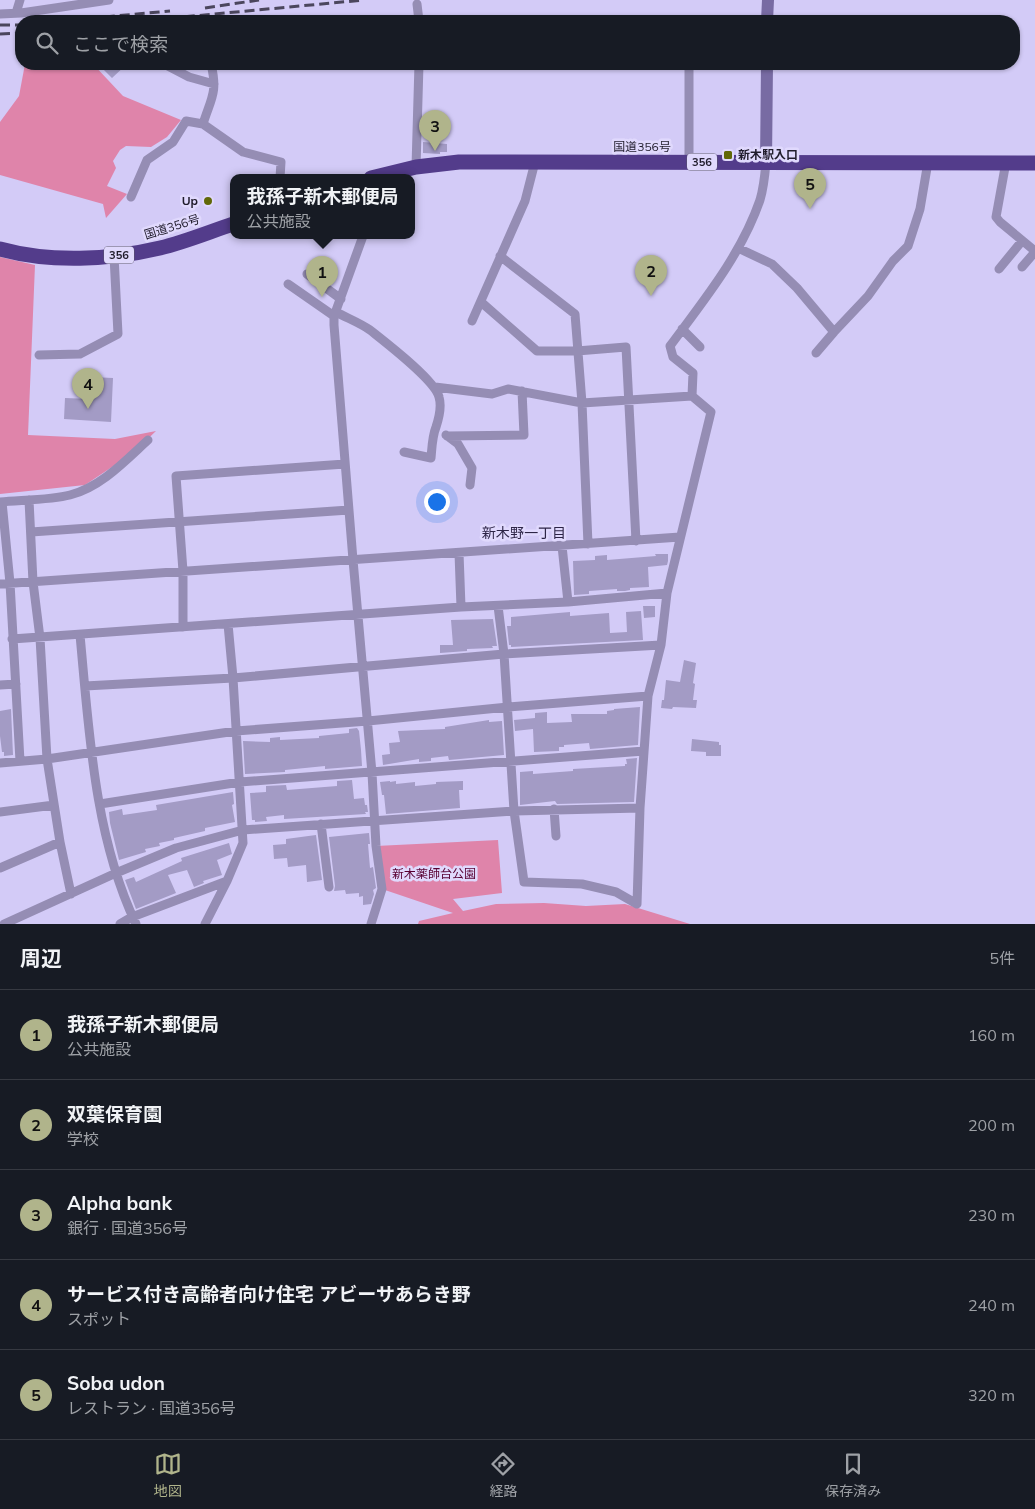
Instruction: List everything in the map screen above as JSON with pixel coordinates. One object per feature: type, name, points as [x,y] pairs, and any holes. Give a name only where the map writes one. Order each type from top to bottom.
[{"type":"highway","name":"国道356号","points":[[386,174],[416,166],[459,162],[1035,163]]},
{"type":"highway","name":"国道356号","points":[[0,249],[26,254],[71,258],[114,256],[162,247],[230,225]]},
{"type":"street","points":[[16,13],[20,0]]},
{"type":"street","points":[[0,14],[109,0]]},
{"type":"street","points":[[767,15],[768,0]]},
{"type":"street","points":[[417,4],[418,15]]},
{"type":"street","points":[[176,70],[189,77],[214,84]]},
{"type":"street","points":[[203,124],[214,95],[212,70]]},
{"type":"street","points":[[416,166],[419,70]]},
{"type":"street","points":[[689,70],[689,162]]},
{"type":"street","points":[[692,396],[693,373],[673,357],[670,346],[719,281],[738,248],[760,199],[766,162],[767,70]]},
{"type":"street","points":[[131,196],[147,160],[173,142],[186,121],[203,124],[243,152],[281,162],[280,174]]},
{"type":"street","points":[[472,322],[525,201],[535,162]]},
{"type":"street","points":[[816,353],[868,296],[893,260],[908,246],[920,209],[928,162]]},
{"type":"street","points":[[1006,162],[996,217],[1035,251],[1022,267]]},
{"type":"street","points":[[362,239],[335,314],[345,464],[368,721],[376,846],[382,889],[371,924]]},
{"type":"street","points":[[999,269],[1022,241]]},
{"type":"street","points":[[738,248],[772,264],[797,288],[834,332]]},
{"type":"street","points":[[39,355],[80,354],[118,334],[114,256]]},
{"type":"street","points":[[500,256],[574,314],[582,403],[588,544]]},
{"type":"street","points":[[307,274],[341,299]]},
{"type":"street","points":[[288,284],[335,314],[369,329],[426,377],[435,387],[439,396],[440,406],[439,423],[436,428],[431,458],[404,452]]},
{"type":"street","points":[[481,302],[537,351],[577,351],[626,347],[636,541]]},
{"type":"street","points":[[682,329],[700,346]]},
{"type":"street","points":[[435,387],[492,394],[508,388],[582,403],[692,396],[711,412],[667,593],[661,645],[648,696],[640,808],[637,904],[616,892],[582,884],[524,882],[514,811],[504,654],[498,606]]},
{"type":"street","points":[[447,436],[524,435],[522,391]]},
{"type":"street","points":[[436,428],[458,444],[472,468],[470,485]]},
{"type":"street","points":[[20,761],[10,583],[1,502],[69,496],[97,484],[111,474],[148,440]]},
{"type":"street","points":[[183,627],[183,571],[176,476],[345,464]]},
{"type":"street","points":[[29,500],[33,582],[40,638],[47,759],[60,842],[71,894]]},
{"type":"street","points":[[31,532],[349,510]]},
{"type":"street","points":[[0,584],[680,538]]},
{"type":"street","points":[[562,546],[568,602]]},
{"type":"street","points":[[459,553],[461,607]]},
{"type":"street","points":[[12,639],[461,607],[568,602],[667,593]]},
{"type":"street","points":[[205,924],[227,881],[243,843],[228,624]]},
{"type":"street","points":[[80,634],[91,752],[100,804],[116,873],[134,921]]},
{"type":"street","points":[[85,686],[233,678],[504,654],[661,645]]},
{"type":"street","points":[[0,685],[16,684]]},
{"type":"street","points":[[0,763],[47,759],[236,731],[648,696]]},
{"type":"street","points":[[100,804],[240,782],[644,751]]},
{"type":"street","points":[[0,812],[54,805]]},
{"type":"street","points":[[4,924],[176,848],[243,830],[514,811],[640,808]]},
{"type":"street","points":[[554,809],[556,836]]},
{"type":"street","points":[[320,824],[329,887]]},
{"type":"street","points":[[0,868],[60,842]]},
{"type":"street","points":[[120,924],[134,921],[227,881]]},
{"type":"green space","points":[[24,70],[99,70],[123,96],[181,120],[167,137],[151,147],[126,146],[120,150],[113,161],[116,168],[107,186],[127,194],[106,218],[103,204],[0,175],[0,122],[19,96]]},
{"type":"green space","points":[[0,257],[35,265],[28,435],[115,439],[156,431],[133,453],[85,485],[0,494]]},
{"type":"green space","name":"新木薬師台公園","points":[[498,840],[502,893],[453,899],[463,911],[496,904],[544,903],[586,906],[625,904],[690,924],[418,924],[419,921],[453,913],[382,889],[376,846]]},
{"type":"building","points":[[104,70],[121,70],[112,78]]},
{"type":"building","points":[[423,142],[447,144],[447,152],[440,152],[440,154],[423,153]]},
{"type":"building","points":[[92,377],[113,378],[111,422],[64,419],[65,398],[91,399]]},
{"type":"building","points":[[655,554],[668,554],[668,561],[667,565],[648,567],[649,587],[630,588],[630,590],[625,591],[617,591],[617,589],[589,591],[589,594],[574,595],[573,561],[595,560],[595,556],[607,555],[607,560],[656,556]]},
{"type":"building","points":[[643,606],[655,606],[655,617],[644,618]]},
{"type":"building","points":[[641,611],[643,640],[511,647],[509,645],[507,626],[511,626],[511,617],[570,612],[570,616],[609,613],[610,633],[627,632],[626,612]]},
{"type":"building","points":[[493,619],[497,646],[440,653],[440,645],[453,645],[451,620]]},
{"type":"building","points":[[684,660],[696,663],[693,700],[697,700],[696,708],[661,708],[662,700],[664,700],[666,680],[680,682]]},
{"type":"building","points":[[640,707],[638,745],[590,749],[589,743],[564,745],[564,747],[559,747],[559,751],[534,752],[533,729],[515,731],[514,720],[535,718],[535,713],[547,712],[547,723],[572,722],[571,714],[607,714],[607,711],[614,709]]},
{"type":"building","points":[[11,709],[13,755],[4,756],[0,736],[0,711]]},
{"type":"building","points":[[489,720],[489,722],[502,721],[504,755],[449,760],[448,756],[431,758],[431,761],[419,762],[419,759],[383,765],[382,755],[390,754],[389,743],[400,742],[398,731],[445,729],[445,727]]},
{"type":"building","points":[[357,728],[359,731],[362,766],[325,769],[325,766],[285,770],[285,772],[245,774],[243,741],[270,742],[270,738],[280,737],[280,740],[319,738],[319,736],[349,733],[349,729]]},
{"type":"building","points":[[692,739],[719,742],[719,745],[721,745],[721,756],[706,756],[706,752],[691,751]]},
{"type":"building","points":[[637,758],[634,802],[557,804],[555,801],[520,805],[520,772],[533,771],[533,774],[573,771],[573,769],[625,766],[627,764],[626,759]]},
{"type":"building","points":[[352,780],[354,799],[364,798],[368,812],[365,812],[366,814],[284,819],[284,815],[266,817],[267,821],[255,822],[255,820],[252,820],[250,793],[266,792],[266,786],[286,785],[287,790],[337,786],[337,781]]},
{"type":"building","points":[[396,781],[396,784],[415,782],[415,786],[436,784],[436,782],[463,781],[463,790],[459,790],[460,808],[386,814],[384,795],[382,795],[380,782]]},
{"type":"building","points":[[233,792],[234,804],[232,805],[235,822],[205,828],[205,831],[174,838],[174,840],[159,843],[160,846],[145,849],[146,852],[119,860],[109,812],[122,809],[123,815],[157,810],[156,805]]},
{"type":"building","points":[[369,833],[370,868],[373,867],[376,888],[373,890],[374,894],[371,904],[363,905],[363,896],[359,897],[359,893],[346,894],[345,890],[334,891],[329,837]]},
{"type":"building","points":[[316,835],[322,880],[307,882],[306,865],[288,867],[287,858],[274,859],[273,845],[286,844],[286,839]]},
{"type":"building","points":[[229,843],[232,854],[217,860],[222,875],[203,881],[204,883],[194,887],[187,870],[168,875],[176,893],[136,909],[125,880],[134,877],[136,882],[182,861],[181,858]]},
{"type":"railway","points":[[205,8],[259,0]]},
{"type":"railway","points":[[204,15],[364,0]]},
{"type":"railway","points":[[126,15],[170,11]]},
{"type":"railway","points":[[0,25],[15,25]]},
{"type":"railway","points":[[0,34],[15,33]]},
{"type":"place","name":"Alpha bank","points":[[435,151]]},
{"type":"place","name":"新木駅入口","points":[[728,155]]},
{"type":"place","name":"Up","points":[[208,201]]},
{"type":"place","name":"Soba udon","points":[[810,209]]},
{"type":"place","name":"双葉保育園","points":[[651,296]]},
{"type":"place","name":"我孫子新木郵便局","points":[[322,297]]},
{"type":"place","name":"サービス付き高齢者向け住宅 アビーサあらき野","points":[[88,409]]},
{"type":"district","name":"新木野一丁目","points":[[524,533]]}]
